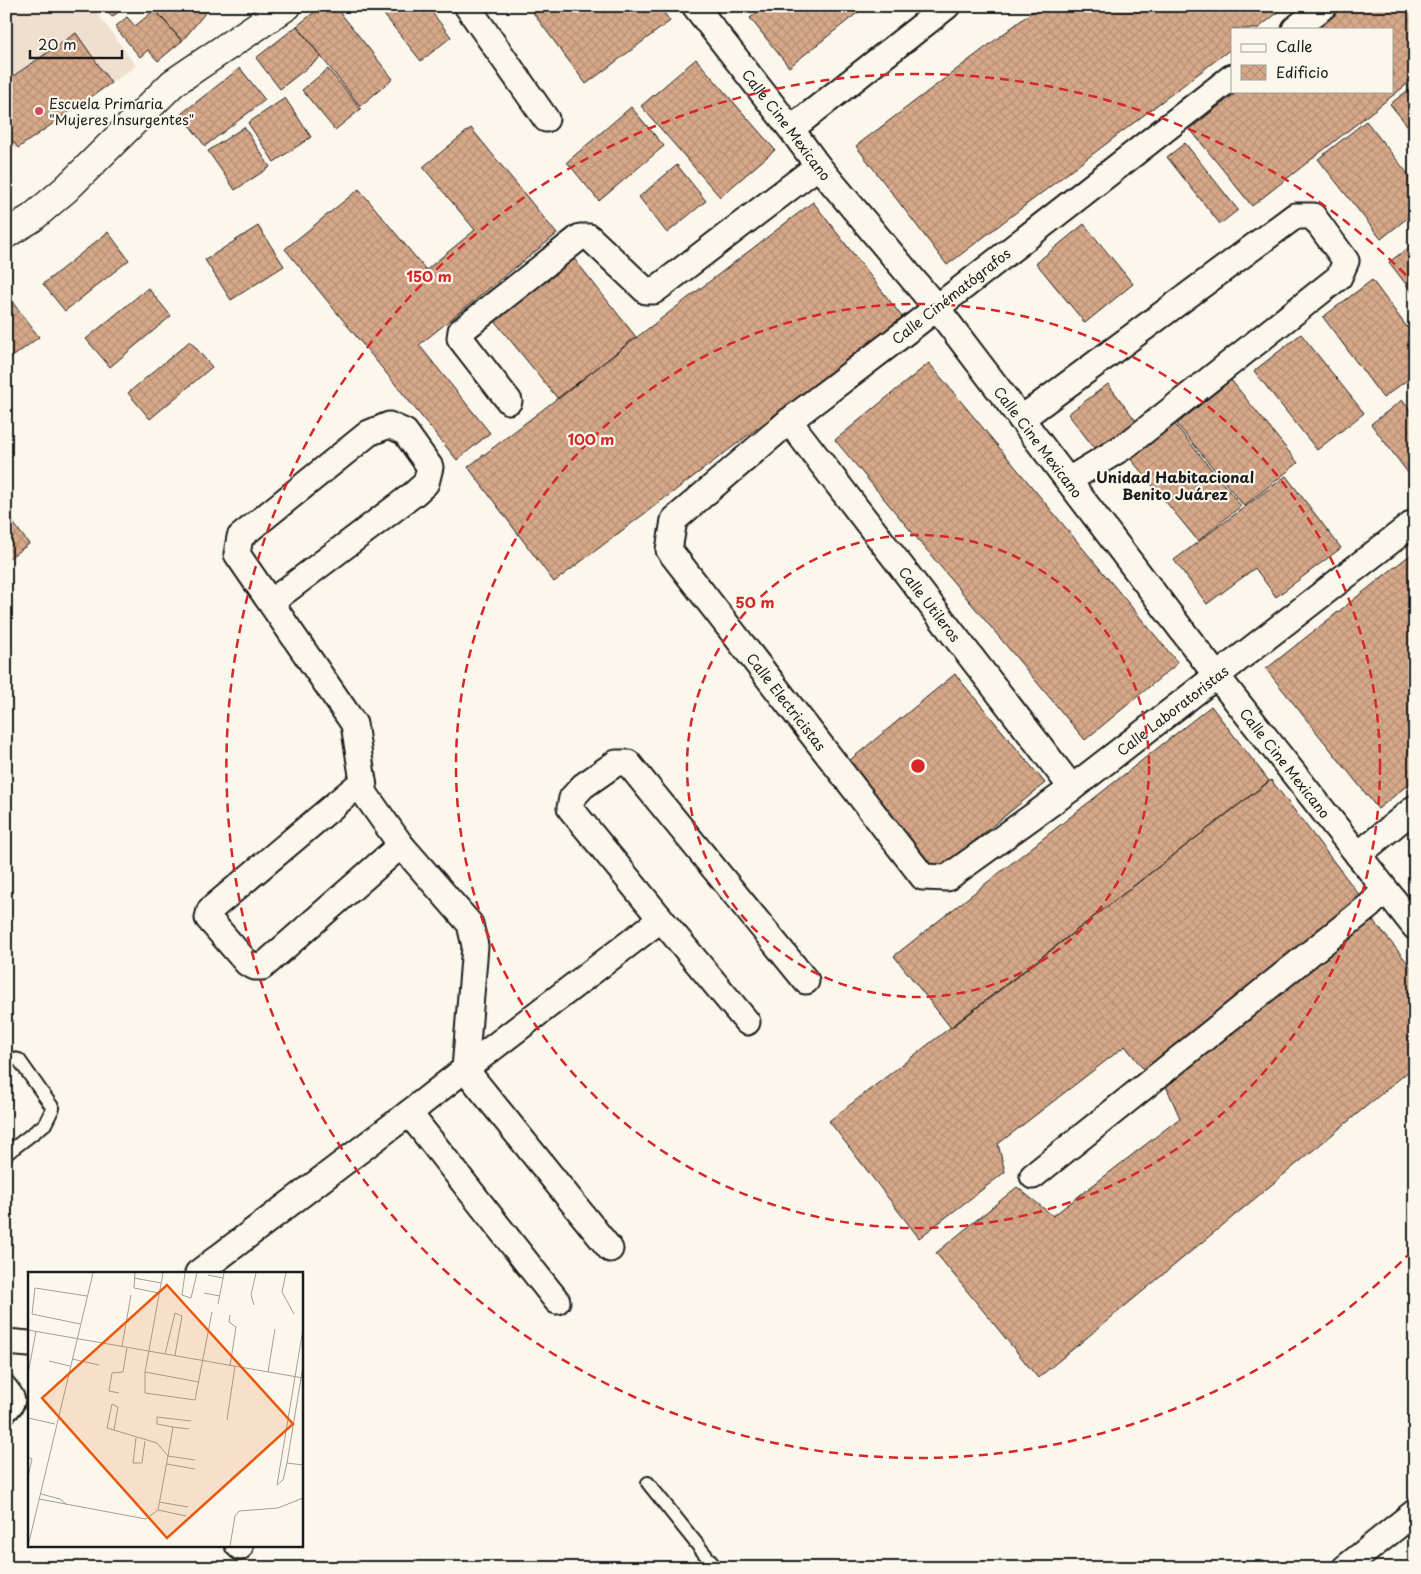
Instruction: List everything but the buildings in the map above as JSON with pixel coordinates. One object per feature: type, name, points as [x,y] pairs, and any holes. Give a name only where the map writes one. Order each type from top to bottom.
[{"type":"street","points":[[6,234],[32,218],[66,189],[172,83],[287,6]]},
{"type":"street","points":[[467,6],[546,119]]},
{"type":"street","name":"Calle Cine Mexicano","points":[[696,6],[818,166],[936,307],[1216,675],[1415,927]]},
{"type":"street","points":[[791,129],[947,6]]},
{"type":"street","points":[[1296,28],[1323,7]]},
{"type":"street","name":"Calle Cinématógrafos","points":[[674,520],[789,420],[1231,78]]},
{"type":"street","points":[[508,401],[460,338],[461,331],[580,237],[589,237],[646,291],[654,291],[818,166]]},
{"type":"street","points":[[1021,419],[1295,216],[1313,216],[1346,262],[1339,277],[1128,444],[1069,480]]},
{"type":"street","name":"Calle Utileros","points":[[789,420],[1072,788]]},
{"type":"street","points":[[271,602],[426,483],[430,467],[405,432],[389,425],[369,433],[240,537],[237,554],[354,724],[365,794],[401,845],[470,924],[475,946],[465,1069],[610,1249]]},
{"type":"street","name":"Calle Electricistas","points":[[674,520],[669,550],[923,877]]},
{"type":"street","name":"Calle Laboratoristas","points":[[923,877],[946,878],[1072,788],[1415,522]]},
{"type":"street","points":[[747,1022],[570,808],[572,798],[584,786],[616,763],[628,763],[806,981]]},
{"type":"street","points":[[363,781],[210,910],[208,918],[247,964],[262,967],[401,845]]},
{"type":"street","points":[[1358,855],[1415,808]]},
{"type":"street","points":[[1033,1176],[1368,906],[1385,890]]},
{"type":"street","points":[[199,1272],[660,919]]},
{"type":"street","points":[[409,1113],[557,1302]]},
{"type":"street","points":[[6,1342],[28,1344]]},
{"type":"street","points":[[1345,1568],[1415,1512]]},
{"type":"lane","points":[[6,1057],[18,1060],[53,1108],[44,1124],[6,1154]]},
{"type":"lane","points":[[6,1380],[18,1395],[19,1404],[16,1410],[6,1418]]},
{"type":"lane","points":[[648,1483],[716,1568]]},
{"type":"shaded area","name":"Escuela Primaria \"Mujeres Insurgentes\"","points":[[6,6],[92,6],[136,66],[6,155]]},
{"type":"place","name":"Escuela Primaria \"Mujeres Insurgentes\"","points":[[39,111]]},
{"type":"district","name":"Unidad Habitacional Benito Juárez","points":[[1175,484]]}]
